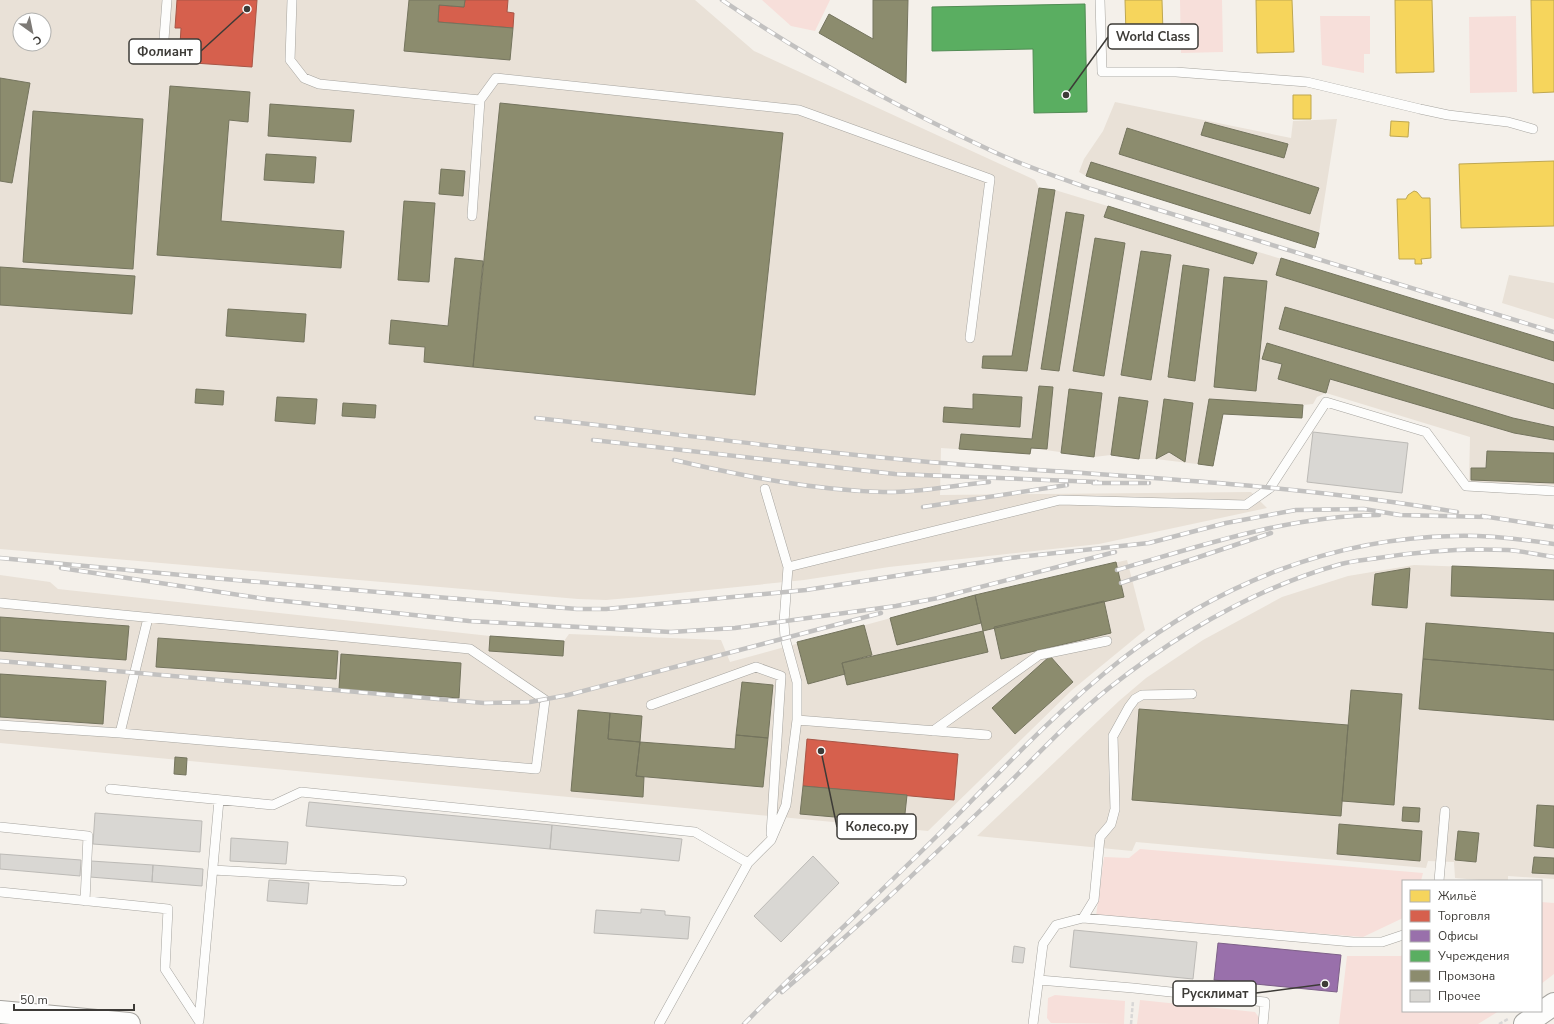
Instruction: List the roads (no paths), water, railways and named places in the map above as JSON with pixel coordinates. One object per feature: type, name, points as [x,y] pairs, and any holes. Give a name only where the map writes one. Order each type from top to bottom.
[{"type":"main road","points":[[1525,1024],[1554,1004]]},
{"type":"main road","points":[[8,1016],[129,1024]]},
{"type":"lane","points":[[163,52],[167,0]]},
{"type":"lane","points":[[292,0],[290,60],[304,78],[319,84],[480,100]]},
{"type":"lane","points":[[1100,0],[1102,72],[1176,72],[1307,82],[1420,110],[1508,122],[1533,129]]},
{"type":"lane","points":[[472,216],[480,100],[496,78],[799,110],[990,179],[970,338]]},
{"type":"lane","points":[[788,567],[1060,500],[1246,505],[1270,488],[1326,402],[1426,432],[1466,486],[1554,491]]},
{"type":"lane","points":[[659,1024],[748,863],[771,840],[786,805],[797,720],[797,682],[787,651],[784,622],[788,567],[765,489]]},
{"type":"lane","points":[[0,603],[470,649],[545,700],[536,769],[120,733],[0,725]]},
{"type":"lane","points":[[120,733],[148,618]]},
{"type":"lane","points":[[934,731],[1039,655],[1106,641]]},
{"type":"lane","points":[[651,705],[756,667],[781,676],[771,840]]},
{"type":"lane","points":[[1084,918],[1094,900],[1100,836],[1111,824],[1116,809],[1113,736],[1135,699],[1142,696],[1192,694]]},
{"type":"lane","points":[[797,720],[987,735]]},
{"type":"lane","points":[[110,789],[274,804],[301,792],[695,832],[748,863]]},
{"type":"lane","points":[[199,1022],[219,800]]},
{"type":"lane","points":[[1440,876],[1445,811]]},
{"type":"lane","points":[[0,827],[88,836],[85,901]]},
{"type":"lane","points":[[213,870],[402,881]]},
{"type":"lane","points":[[0,892],[168,909],[165,969],[199,1022]]},
{"type":"lane","points":[[1034,1024],[1043,944],[1056,925],[1084,918],[1353,942],[1382,942],[1402,935]]},
{"type":"lane","points":[[1039,980],[1265,1002],[1263,1024]]},
{"type":"railway","points":[[722,0],[820,62],[888,100],[957,135],[1016,162],[1091,189],[1554,332]]},
{"type":"railway","points":[[536,418],[804,450],[966,465],[1212,482],[1273,488],[1396,502],[1457,512]]},
{"type":"railway","points":[[593,440],[895,474],[1097,482]]},
{"type":"railway","points":[[674,460],[778,481],[856,491],[896,492],[989,482]]},
{"type":"railway","points":[[1093,483],[1149,483]]},
{"type":"railway","points":[[923,507],[1067,485]]},
{"type":"railway","points":[[0,558],[577,609],[606,609],[806,590],[1010,558],[1149,543],[1226,523],[1296,510],[1364,509],[1400,515],[1487,517]]},
{"type":"railway","points":[[1117,570],[1214,542],[1279,526],[1312,520],[1379,515]]},
{"type":"railway","points":[[1482,516],[1554,527]]},
{"type":"railway","points":[[1121,583],[1271,533]]},
{"type":"railway","points":[[744,1024],[918,855],[1052,720],[1122,659],[1159,632],[1197,608],[1237,588],[1279,570],[1321,556],[1365,546],[1410,539],[1455,536],[1480,536],[1529,540],[1554,544]]},
{"type":"railway","points":[[782,992],[840,942],[896,890],[1008,784],[1070,722],[1096,699],[1163,649],[1219,614],[1278,586],[1309,574],[1350,562],[1410,554],[1492,549],[1519,551],[1554,557]]},
{"type":"railway","points":[[61,568],[266,599],[469,621],[671,632],[735,628],[896,606],[938,598],[1115,552]]},
{"type":"railway","points":[[0,661],[484,703],[530,702],[568,695],[881,613]]},
{"type":"place","name":"Фолиант","points":[[247,9]]},
{"type":"place","name":"World Class","points":[[1066,95]]},
{"type":"place","name":"Колесо.ру","points":[[821,751]]},
{"type":"place","name":"Русклимат","points":[[1325,984]]}]
